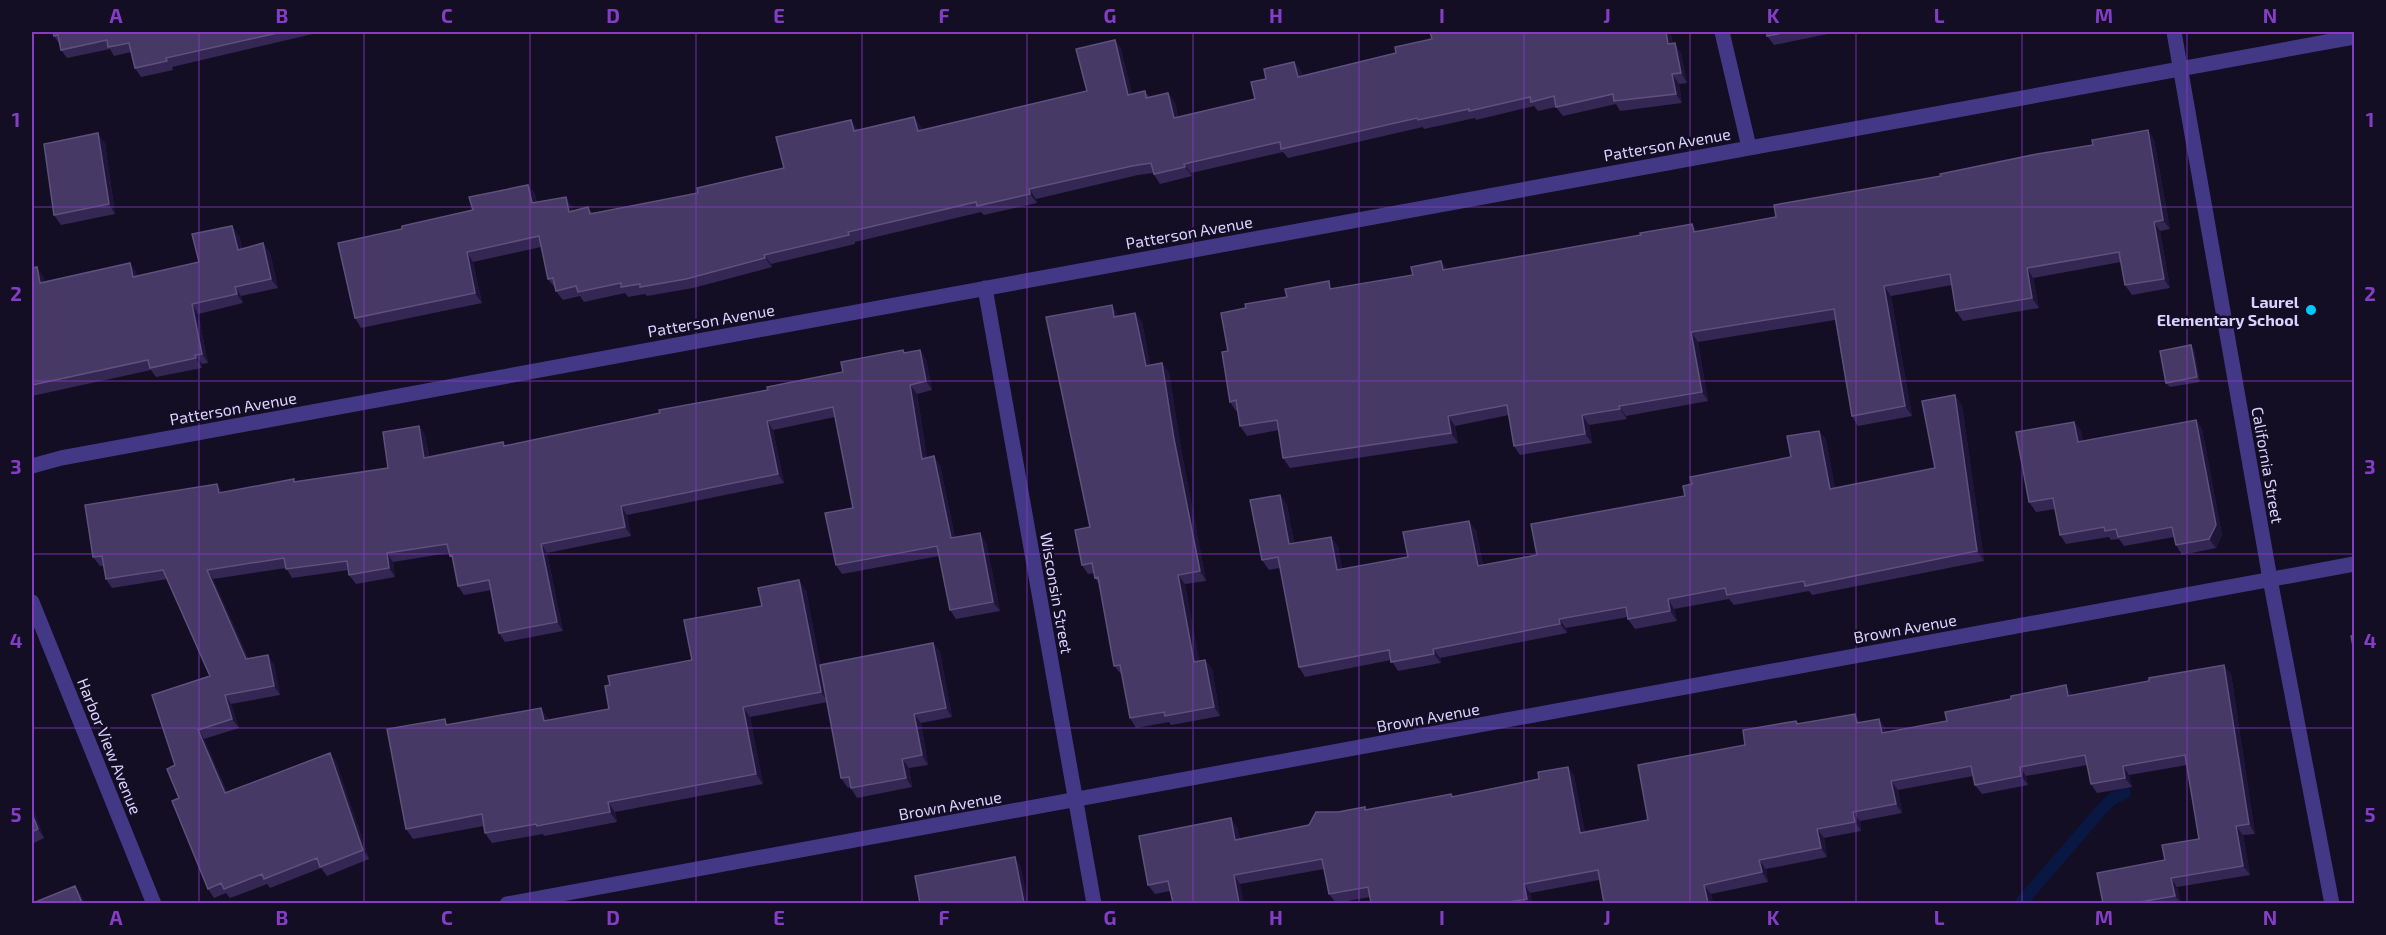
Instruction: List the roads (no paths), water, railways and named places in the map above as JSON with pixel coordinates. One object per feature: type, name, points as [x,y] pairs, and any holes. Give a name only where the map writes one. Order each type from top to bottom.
[{"type":"street","points":[[1722,32],[1749,147]]},
{"type":"street","name":"California Street","points":[[2174,32],[2270,579],[2332,903]]},
{"type":"street","name":"Patterson Avenue","points":[[32,466],[61,458],[2355,37]]},
{"type":"street","name":"Wisconsin Street","points":[[985,288],[1094,903]]},
{"type":"street","name":"Brown Avenue","points":[[507,903],[2355,564]]},
{"type":"street","name":"Harbor View Avenue","points":[[32,602],[154,903]]},
{"type":"waterway","points":[[2020,904],[2102,809],[2112,799],[2125,793]]},
{"type":"place","name":"Laurel Elementary School","points":[[2311,310]]}]
